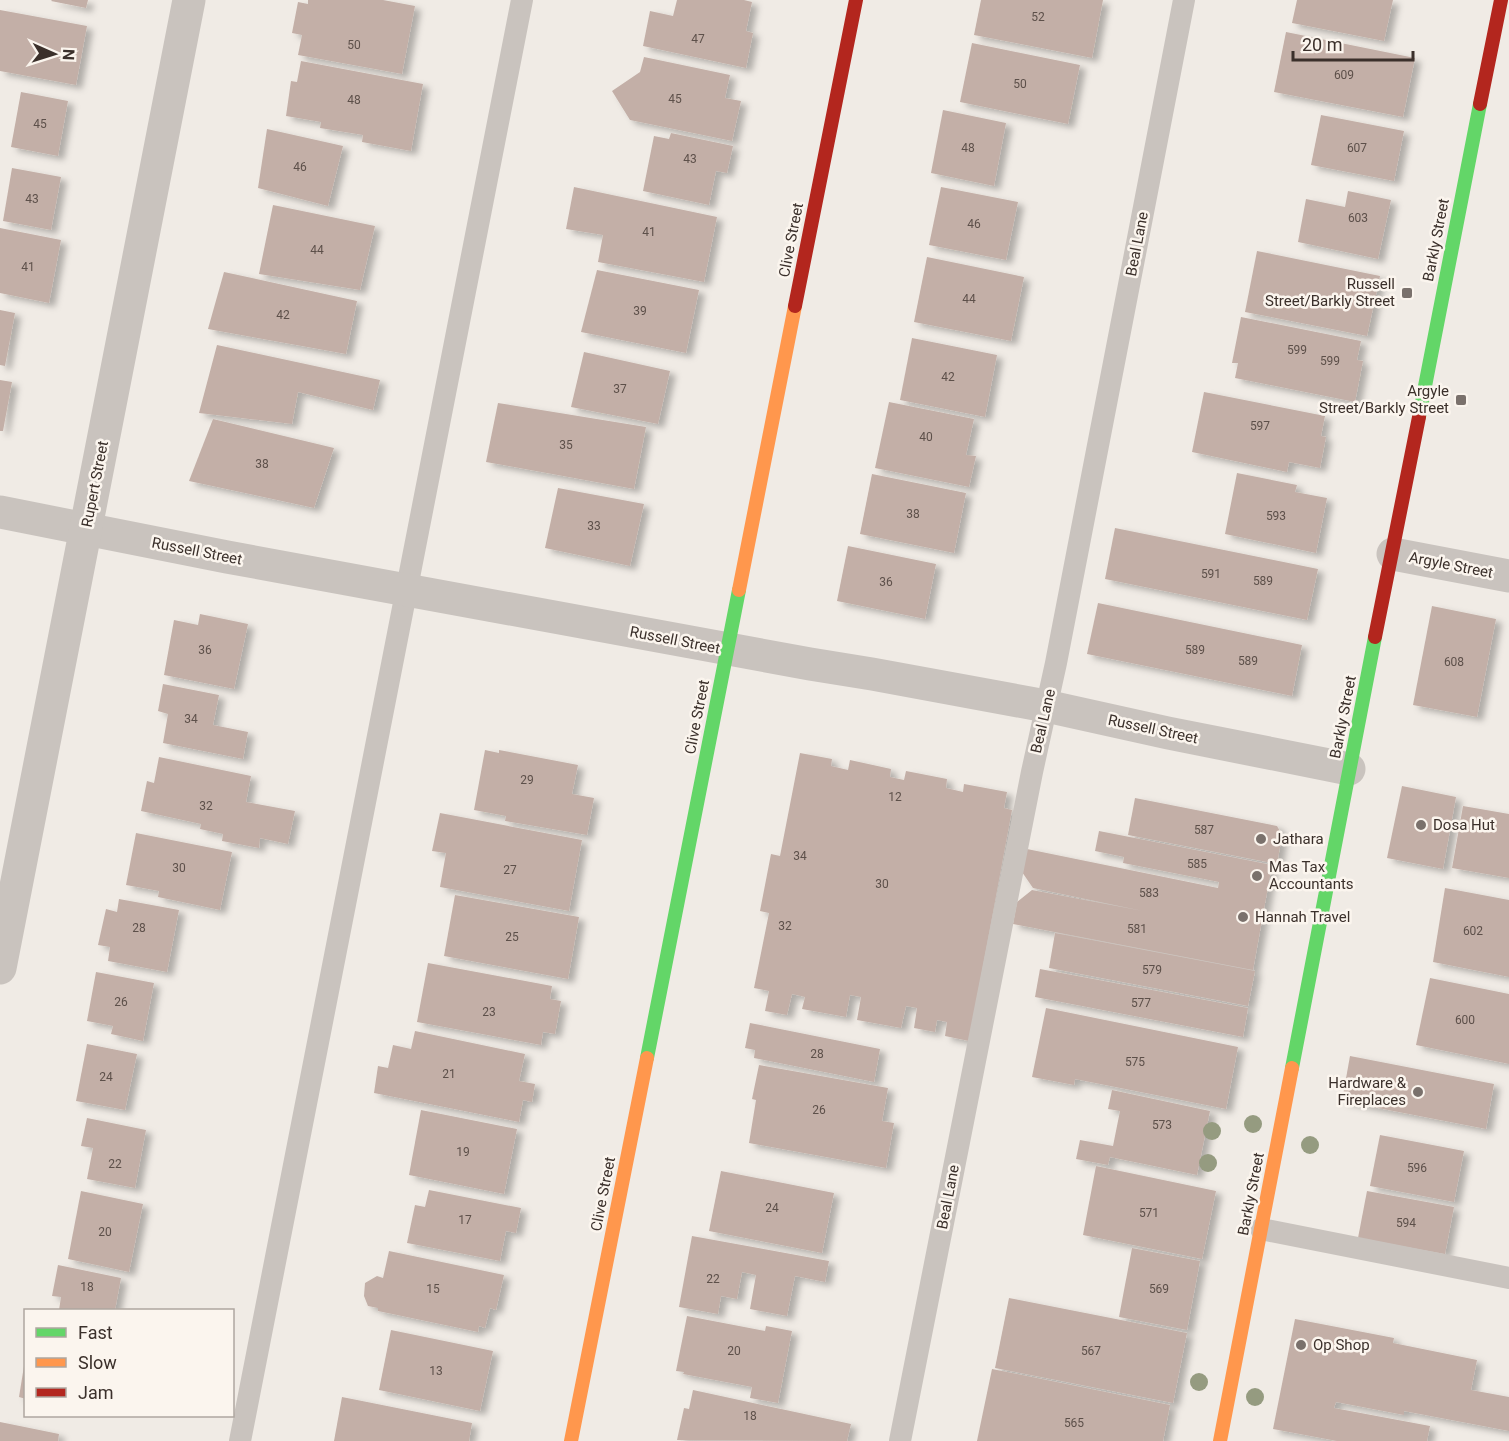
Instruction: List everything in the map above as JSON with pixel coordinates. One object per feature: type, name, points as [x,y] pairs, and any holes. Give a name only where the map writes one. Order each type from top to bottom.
[{"type":"street","name":"Rupert Street","points":[[0,968],[189,0]]},
{"type":"street","name":"Clive Street","points":[[571,1441],[856,0]]},
{"type":"street","name":"Barkly Street","points":[[1220,1441],[1349,769],[1501,0]]},
{"type":"street","name":"Russell Street","points":[[0,512],[406,590],[1047,706],[1349,769]]},
{"type":"street","name":"Argyle Street","points":[[1393,554],[1509,576]]},
{"type":"lane","points":[[240,1441],[522,0]]},
{"type":"lane","name":"Beal Lane","points":[[900,1441],[1029,784],[1047,706],[1184,0]]},
{"type":"lane","points":[[1261,1229],[1509,1278]]},
{"type":"building","points":[[52,0],[88,0],[86,8]]},
{"type":"building","points":[[308,0],[383,0],[415,6],[402,74],[298,55],[302,35],[292,33],[298,2],[308,4]]},
{"type":"building","points":[[677,0],[752,2],[746,31],[753,33],[746,68],[643,46],[650,11],[673,16]]},
{"type":"building","points":[[981,0],[1103,0],[1092,58],[974,35]]},
{"type":"building","points":[[1297,0],[1393,0],[1384,41],[1292,23]]},
{"type":"building","points":[[0,10],[87,26],[76,85],[0,71]]},
{"type":"building","points":[[1286,32],[1415,58],[1403,117],[1274,92]]},
{"type":"building","points":[[972,43],[1080,65],[1068,124],[960,102]]},
{"type":"building","points":[[644,57],[730,75],[725,98],[741,101],[732,141],[630,120],[612,91],[640,72]]},
{"type":"building","points":[[301,61],[423,84],[411,151],[362,142],[363,135],[320,128],[321,122],[286,116],[291,81],[297,82]]},
{"type":"building","points":[[21,92],[68,101],[58,156],[11,147]]},
{"type":"building","points":[[943,110],[1006,123],[994,186],[931,173]]},
{"type":"building","points":[[1321,115],[1404,131],[1394,181],[1311,165]]},
{"type":"building","points":[[267,129],[343,146],[328,206],[258,188]]},
{"type":"building","points":[[671,133],[733,146],[727,173],[716,171],[709,205],[643,191],[654,136],[669,139]]},
{"type":"building","points":[[12,168],[61,177],[51,230],[3,221]]},
{"type":"building","points":[[574,187],[717,217],[704,282],[598,262],[603,235],[566,229]]},
{"type":"building","points":[[941,187],[1018,202],[1006,260],[929,245]]},
{"type":"building","points":[[1348,191],[1391,200],[1378,259],[1298,242],[1306,199],[1345,207]]},
{"type":"building","points":[[273,205],[375,226],[360,290],[259,274]]},
{"type":"building","points":[[0,228],[61,240],[49,303],[0,293]]},
{"type":"building","points":[[1257,251],[1380,276],[1367,336],[1245,312]]},
{"type":"building","points":[[927,257],[1024,277],[1011,341],[914,322]]},
{"type":"building","points":[[597,270],[699,290],[686,353],[581,332]]},
{"type":"building","points":[[224,272],[357,301],[346,354],[208,329]]},
{"type":"building","points":[[0,310],[15,313],[5,366],[0,365]]},
{"type":"building","points":[[1241,317],[1361,341],[1357,360],[1363,361],[1355,402],[1235,378],[1238,363],[1232,363]]},
{"type":"building","points":[[912,338],[997,355],[985,417],[900,400]]},
{"type":"building","points":[[217,345],[380,380],[373,410],[298,392],[292,424],[199,413]]},
{"type":"building","points":[[584,352],[670,371],[658,424],[571,407]]},
{"type":"building","points":[[0,380],[12,382],[3,431],[0,431]]},
{"type":"building","points":[[1204,392],[1325,416],[1321,436],[1326,437],[1320,468],[1289,462],[1287,472],[1192,452]]},
{"type":"building","points":[[889,402],[974,419],[966,455],[976,456],[969,487],[875,468]]},
{"type":"building","points":[[498,403],[646,427],[634,489],[486,462]]},
{"type":"building","points":[[213,419],[334,448],[314,508],[189,481]]},
{"type":"building","points":[[1237,473],[1297,485],[1295,492],[1327,498],[1316,553],[1225,534]]},
{"type":"building","points":[[872,474],[966,493],[954,553],[860,534]]},
{"type":"building","points":[[558,488],[644,504],[630,566],[545,548]]},
{"type":"building","points":[[1115,528],[1318,569],[1307,620],[1105,579]]},
{"type":"building","points":[[848,546],[936,564],[925,619],[837,601]]},
{"type":"building","points":[[1098,603],[1302,645],[1292,696],[1087,654]]},
{"type":"building","points":[[1432,606],[1496,619],[1477,717],[1413,705]]},
{"type":"building","points":[[200,614],[248,624],[234,689],[164,675],[174,620],[198,625]]},
{"type":"building","points":[[163,684],[219,695],[213,725],[248,732],[243,759],[163,743],[168,714],[158,711]]},
{"type":"building","points":[[485,750],[499,753],[499,750],[578,765],[572,794],[594,798],[587,835],[505,821],[506,816],[474,810]]},
{"type":"building","points":[[800,753],[832,759],[831,766],[848,770],[850,760],[891,769],[890,777],[904,780],[906,771],[947,779],[946,788],[963,792],[964,784],[1007,792],[1004,808],[1012,810],[969,1041],[945,1036],[947,1022],[937,1020],[935,1032],[914,1028],[917,1008],[906,1006],[901,1028],[857,1020],[861,997],[850,995],[846,1017],[802,1009],[805,997],[792,994],[787,1015],[765,1011],[769,991],[754,988],[769,913],[760,911],[771,854],[780,856]]},
{"type":"building","points":[[159,757],[251,776],[246,802],[295,811],[288,844],[260,838],[259,848],[222,841],[223,834],[200,829],[201,824],[141,811],[147,781],[154,783]]},
{"type":"building","points":[[1402,786],[1456,797],[1443,869],[1387,858]]},
{"type":"building","points":[[1135,798],[1277,826],[1282,835],[1277,864],[1128,835]]},
{"type":"building","points":[[1463,806],[1509,814],[1509,878],[1452,868]]},
{"type":"building","points":[[440,813],[582,840],[569,911],[440,887],[446,853],[432,851]]},
{"type":"building","points":[[1099,831],[1272,865],[1253,970],[1013,924],[1017,902],[1032,890],[1143,911],[1033,888],[1022,872],[1027,849],[1218,888],[1219,882],[1123,863],[1124,857],[1095,851]]},
{"type":"building","points":[[136,833],[232,852],[220,910],[158,897],[159,891],[126,885]]},
{"type":"building","points":[[1445,888],[1509,900],[1509,977],[1433,962]]},
{"type":"building","points":[[455,895],[579,917],[568,979],[444,956]]},
{"type":"building","points":[[119,899],[179,910],[167,972],[108,961],[110,947],[98,945],[106,909],[117,912]]},
{"type":"building","points":[[1055,933],[1255,971],[1248,1006],[1049,968]]},
{"type":"building","points":[[428,963],[552,986],[550,999],[561,1001],[555,1034],[543,1032],[541,1045],[417,1022]]},
{"type":"building","points":[[1040,969],[1248,1008],[1243,1037],[1035,997]]},
{"type":"building","points":[[96,972],[154,983],[143,1041],[111,1034],[113,1026],[87,1021]]},
{"type":"building","points":[[1430,978],[1509,994],[1509,1064],[1416,1045]]},
{"type":"building","points":[[1046,1008],[1238,1047],[1226,1109],[1075,1079],[1074,1085],[1032,1077]]},
{"type":"building","points":[[750,1023],[880,1049],[874,1082],[754,1058],[755,1050],[745,1048]]},
{"type":"building","points":[[415,1031],[525,1054],[519,1081],[535,1084],[532,1102],[523,1100],[519,1122],[374,1093],[378,1066],[388,1068],[393,1045],[411,1049]]},
{"type":"building","points":[[87,1044],[137,1054],[125,1110],[76,1101]]},
{"type":"building","name":"Hardware & Fireplaces","points":[[1350,1056],[1494,1084],[1486,1129],[1342,1101]]},
{"type":"building","points":[[759,1065],[888,1088],[882,1121],[894,1123],[886,1168],[749,1143],[756,1100],[752,1099]]},
{"type":"building","points":[[1112,1090],[1210,1111],[1197,1175],[1110,1157],[1108,1165],[1076,1159],[1080,1140],[1113,1146],[1120,1111],[1108,1109]]},
{"type":"building","points":[[421,1110],[517,1129],[504,1194],[409,1175]]},
{"type":"building","points":[[87,1118],[146,1130],[135,1188],[87,1179],[93,1148],[81,1146]]},
{"type":"building","points":[[1380,1135],[1464,1151],[1454,1202],[1370,1186]]},
{"type":"building","points":[[1096,1166],[1216,1191],[1202,1259],[1083,1235]]},
{"type":"building","points":[[721,1171],[834,1193],[822,1253],[709,1231]]},
{"type":"building","points":[[429,1190],[521,1208],[516,1233],[506,1231],[500,1261],[407,1243],[415,1205],[425,1207]]},
{"type":"building","points":[[81,1191],[143,1204],[129,1272],[68,1259]]},
{"type":"building","points":[[1367,1191],[1454,1207],[1445,1254],[1358,1238]]},
{"type":"building","points":[[692,1236],[829,1261],[825,1282],[795,1276],[787,1316],[750,1309],[756,1275],[742,1272],[737,1299],[721,1296],[718,1314],[679,1307]]},
{"type":"building","points":[[1132,1248],[1200,1261],[1187,1330],[1119,1317]]},
{"type":"building","points":[[389,1251],[504,1275],[496,1310],[490,1308],[485,1328],[479,1326],[478,1332],[378,1311],[378,1308],[368,1306],[364,1296],[365,1283],[377,1276],[383,1278]]},
{"type":"building","points":[[58,1265],[121,1278],[115,1309],[59,1309],[61,1297],[52,1296]]},
{"type":"building","points":[[1009,1298],[1187,1333],[1173,1403],[995,1368]]},
{"type":"building","points":[[687,1316],[765,1331],[766,1326],[792,1331],[778,1403],[750,1398],[752,1387],[676,1371]]},
{"type":"building","points":[[1295,1319],[1394,1338],[1393,1343],[1477,1360],[1471,1390],[1509,1397],[1509,1431],[1404,1411],[1404,1415],[1336,1402],[1334,1408],[1430,1426],[1427,1441],[1337,1441],[1273,1429]]},
{"type":"building","points":[[391,1330],[493,1351],[480,1411],[379,1390]]},
{"type":"building","points":[[24,1366],[24,1398],[19,1397]]},
{"type":"building","points":[[992,1369],[1170,1405],[1163,1441],[977,1441]]},
{"type":"building","points":[[693,1390],[851,1424],[847,1441],[677,1440],[684,1408],[689,1409]]},
{"type":"building","points":[[342,1397],[472,1423],[469,1441],[334,1441]]},
{"type":"building","points":[[0,1422],[59,1434],[58,1441],[0,1441]]},
{"type":"traffic: fast","points":[[1419,417],[1480,104]]},
{"type":"traffic: fast","points":[[647,1058],[739,590]]},
{"type":"traffic: fast","points":[[1292,1068],[1375,637]]},
{"type":"traffic: slow","points":[[739,590],[795,306]]},
{"type":"traffic: slow","points":[[571,1441],[647,1058]]},
{"type":"traffic: slow","points":[[1220,1441],[1292,1068]]},
{"type":"traffic: jam","points":[[795,306],[856,0]]},
{"type":"traffic: jam","points":[[1480,104],[1501,0]]},
{"type":"traffic: jam","points":[[1375,637],[1419,417]]},
{"type":"place","name":"Russell Street/Barkly Street","points":[[1407,293]]},
{"type":"place","name":"Argyle Street/Barkly Street","points":[[1461,400]]},
{"type":"place","name":"Dosa Hut","points":[[1421,825]]},
{"type":"place","name":"Jathara","points":[[1261,839]]},
{"type":"place","name":"Mas Tax Accountants","points":[[1257,876]]},
{"type":"place","name":"Hannah Travel","points":[[1243,917]]},
{"type":"place","name":"Hardware & Fireplaces","points":[[1418,1092]]},
{"type":"place","name":"Op Shop","points":[[1301,1345]]}]
